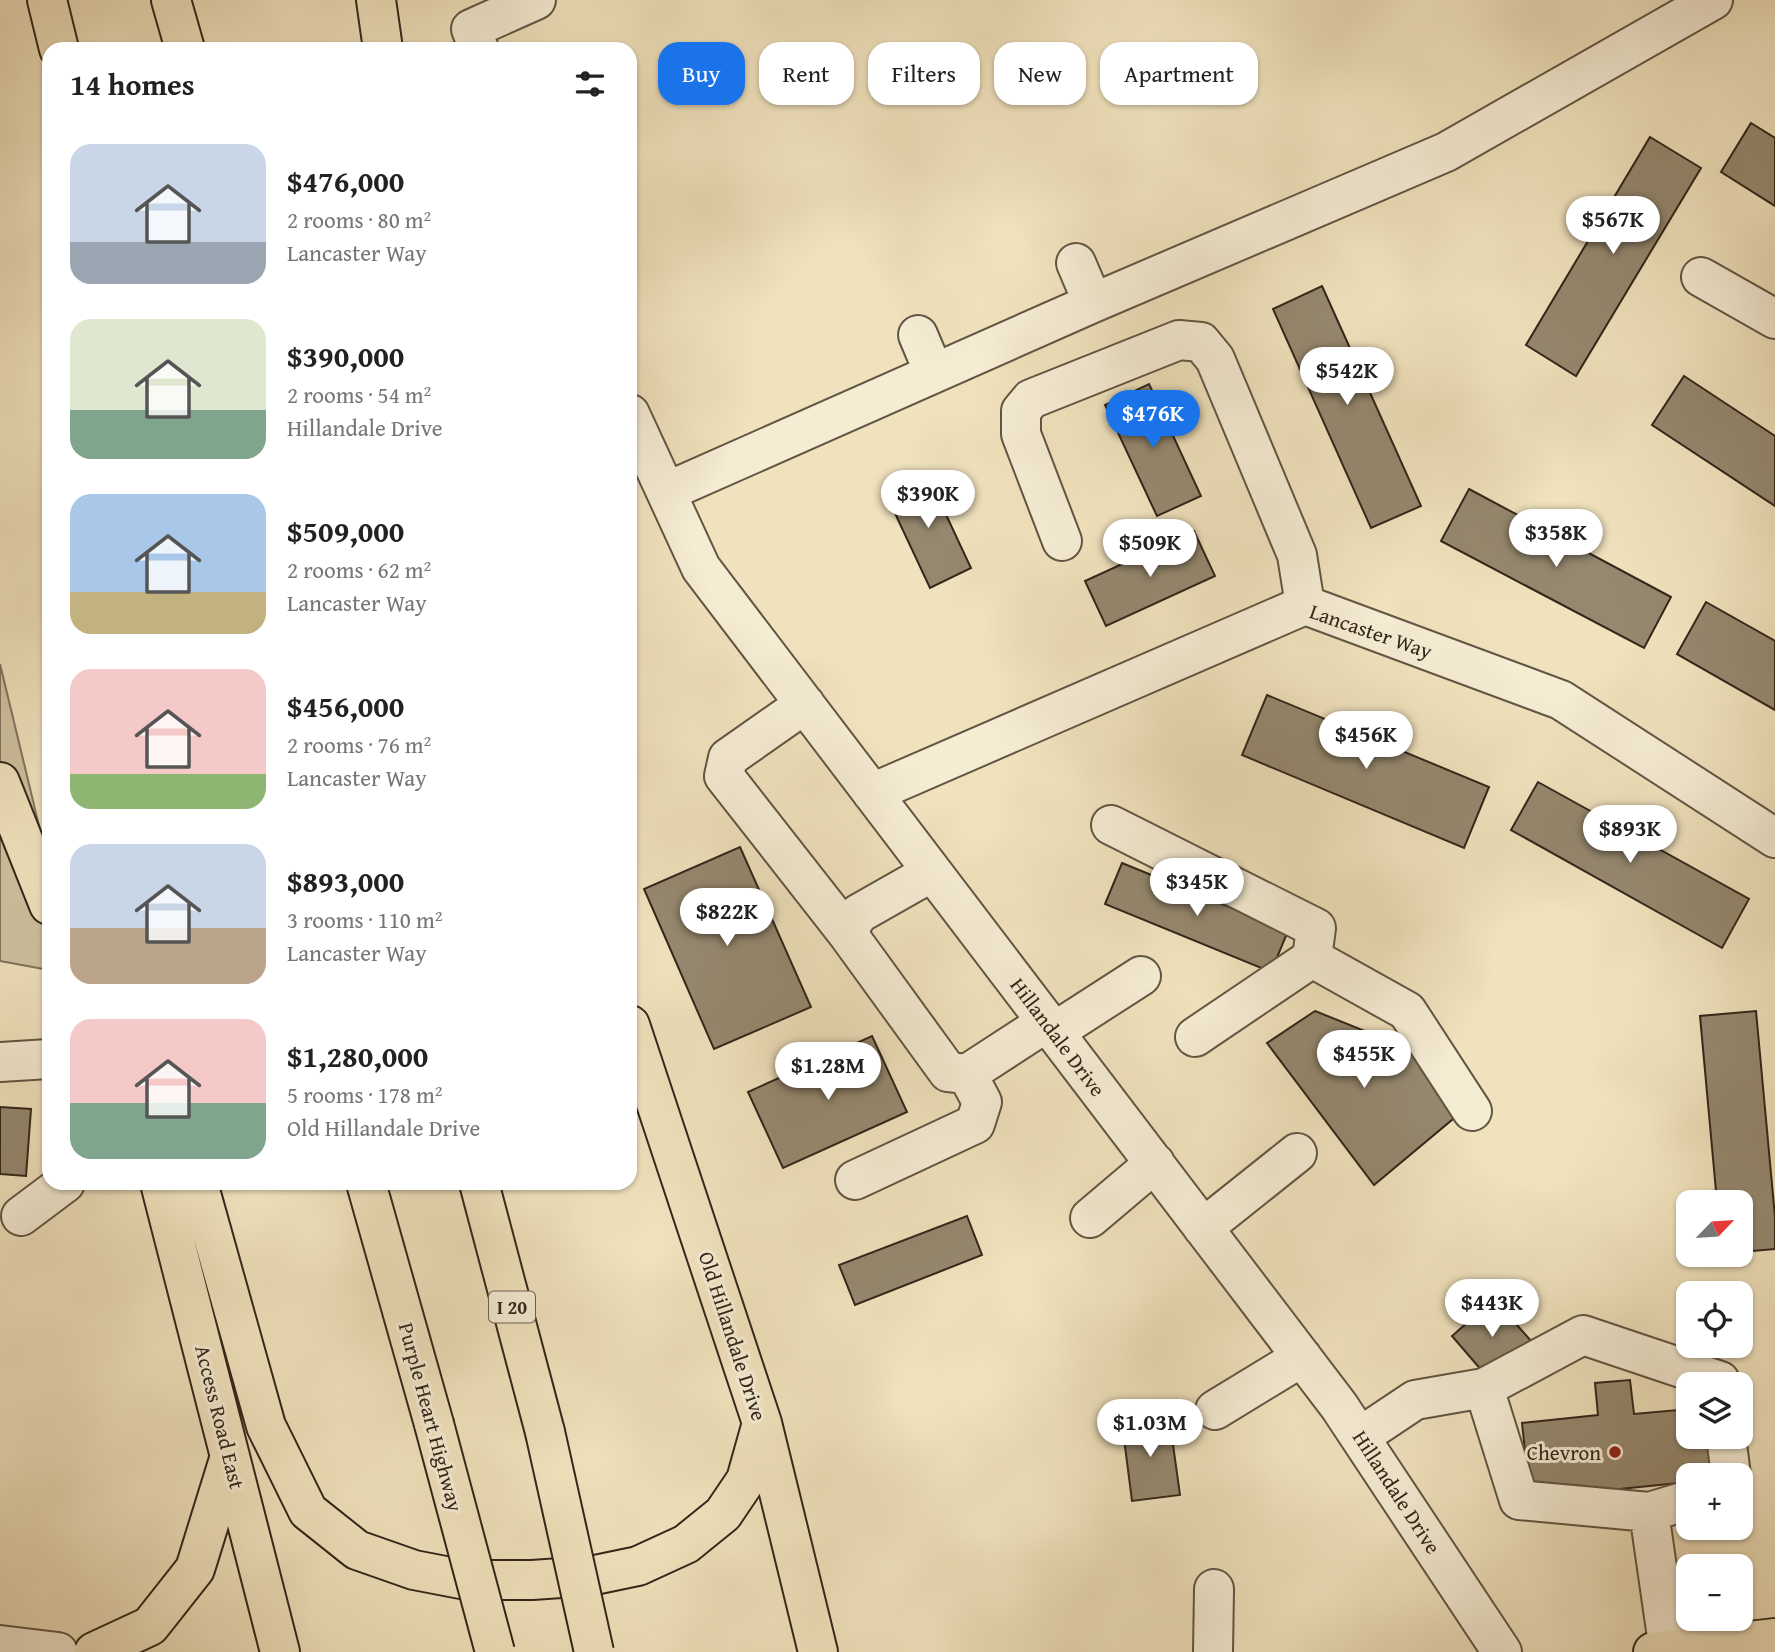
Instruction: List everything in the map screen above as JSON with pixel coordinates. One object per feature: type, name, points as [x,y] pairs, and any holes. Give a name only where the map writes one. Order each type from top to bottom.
[{"type":"main road","points":[[47,0],[57,42]]},
{"type":"main road","points":[[171,0],[183,42]]},
{"type":"main road","points":[[376,0],[382,42]]},
{"type":"main road","points":[[0,782],[42,887]]},
{"type":"main road","name":"Old Hillandale Drive","points":[[637,1047],[762,1423],[818,1652]]},
{"type":"main road","name":"Access Road East","points":[[162,1190],[279,1652]]},
{"type":"main road","points":[[200,1190],[266,1426],[308,1511],[357,1550],[414,1570],[466,1580],[532,1580],[590,1576],[638,1566],[686,1544],[723,1514],[746,1480],[762,1423]]},
{"type":"main road","name":"Purple Heart Highway","points":[[368,1190],[495,1652]]},
{"type":"main road","name":"I 20","points":[[481,1190],[545,1432],[594,1652]]},
{"type":"main road","points":[[94,1652],[150,1626],[195,1569],[230,1456]]},
{"type":"main road","points":[[1661,1651],[1775,1637]]},
{"type":"street","points":[[475,39],[536,0]]},
{"type":"street","points":[[666,492],[1093,303],[1446,152],[1499,105],[1713,0]]},
{"type":"street","points":[[1076,263],[1093,303]]},
{"type":"street","points":[[1701,277],[1775,319]]},
{"type":"street","points":[[918,335],[934,373]]},
{"type":"street","points":[[1062,541],[1021,434],[1021,411],[1031,399],[1179,340],[1201,342],[1215,359],[1297,555],[1305,605]]},
{"type":"street","name":"Hillandale Drive","points":[[637,429],[701,568],[1302,1356],[1361,1436],[1502,1652]]},
{"type":"street","name":"Lancaster Way","points":[[872,793],[1305,605],[1561,700],[1775,838]]},
{"type":"street","points":[[805,704],[728,758],[724,776],[847,933],[948,1072],[967,1074],[1142,976]]},
{"type":"street","points":[[1111,825],[1316,928],[1312,958],[1195,1037]]},
{"type":"street","points":[[847,933],[858,914],[932,872]]},
{"type":"street","points":[[1312,958],[1408,1011],[1472,1111]]},
{"type":"street","points":[[0,1062],[42,1059]]},
{"type":"street","points":[[855,1180],[975,1124],[982,1102],[967,1074]]},
{"type":"street","points":[[1203,1227],[1297,1153]]},
{"type":"street","points":[[1090,1218],[1155,1163]]},
{"type":"street","points":[[21,1216],[56,1190]]},
{"type":"street","points":[[1361,1436],[1415,1400],[1484,1388],[1583,1335],[1693,1372]]},
{"type":"street","points":[[1214,1410],[1302,1356]]},
{"type":"street","points":[[1484,1388],[1519,1500],[1649,1511],[1676,1504]]},
{"type":"street","points":[[1649,1511],[1661,1651]]},
{"type":"street","points":[[1213,1652],[1214,1589]]},
{"type":"street","points":[[0,1645],[58,1652]]},
{"type":"shaded area","points":[[0,664],[42,838],[42,969],[0,961]]},
{"type":"building","points":[[1751,123],[1775,138],[1775,206],[1721,172]]},
{"type":"building","points":[[1650,137],[1701,168],[1576,376],[1526,345]]},
{"type":"building","points":[[1322,286],[1421,506],[1371,528],[1273,309]]},
{"type":"building","points":[[1684,376],[1775,436],[1775,506],[1652,425]]},
{"type":"building","points":[[1149,384],[1201,496],[1157,516],[1105,405]]},
{"type":"building","points":[[926,472],[971,568],[930,588],[885,492]]},
{"type":"building","points":[[1469,489],[1671,597],[1644,648],[1441,541]]},
{"type":"building","points":[[1194,531],[1215,576],[1106,626],[1085,581]]},
{"type":"building","points":[[1706,602],[1775,641],[1775,710],[1677,654]]},
{"type":"building","points":[[1267,695],[1489,787],[1464,848],[1242,755]]},
{"type":"building","points":[[1538,782],[1749,899],[1722,948],[1511,830]]},
{"type":"building","points":[[740,847],[811,1007],[714,1049],[644,889]]},
{"type":"building","points":[[1122,863],[1288,931],[1271,972],[1105,904]]},
{"type":"building","points":[[1315,1011],[1407,1048],[1459,1114],[1374,1185],[1267,1043]]},
{"type":"building","points":[[1756,1011],[1775,1217],[1775,1249],[1754,1251],[1754,1190],[1716,1190],[1700,1016]]},
{"type":"building","points":[[872,1036],[907,1112],[783,1168],[748,1092]]},
{"type":"building","points":[[0,1107],[31,1109],[26,1176],[0,1174]]},
{"type":"building","points":[[967,1216],[982,1255],[855,1305],[839,1265]]},
{"type":"building","points":[[1494,1299],[1532,1342],[1489,1379],[1452,1336]]},
{"type":"building","points":[[1630,1380],[1634,1414],[1676,1410],[1676,1449],[1721,1449],[1723,1463],[1676,1463],[1676,1483],[1530,1498],[1522,1423],[1598,1415],[1595,1383]]},
{"type":"building","points":[[1138,1413],[1140,1426],[1170,1423],[1180,1495],[1132,1501],[1121,1415]]},
{"type":"place","name":"Chevron","points":[[1615,1452]]}]
